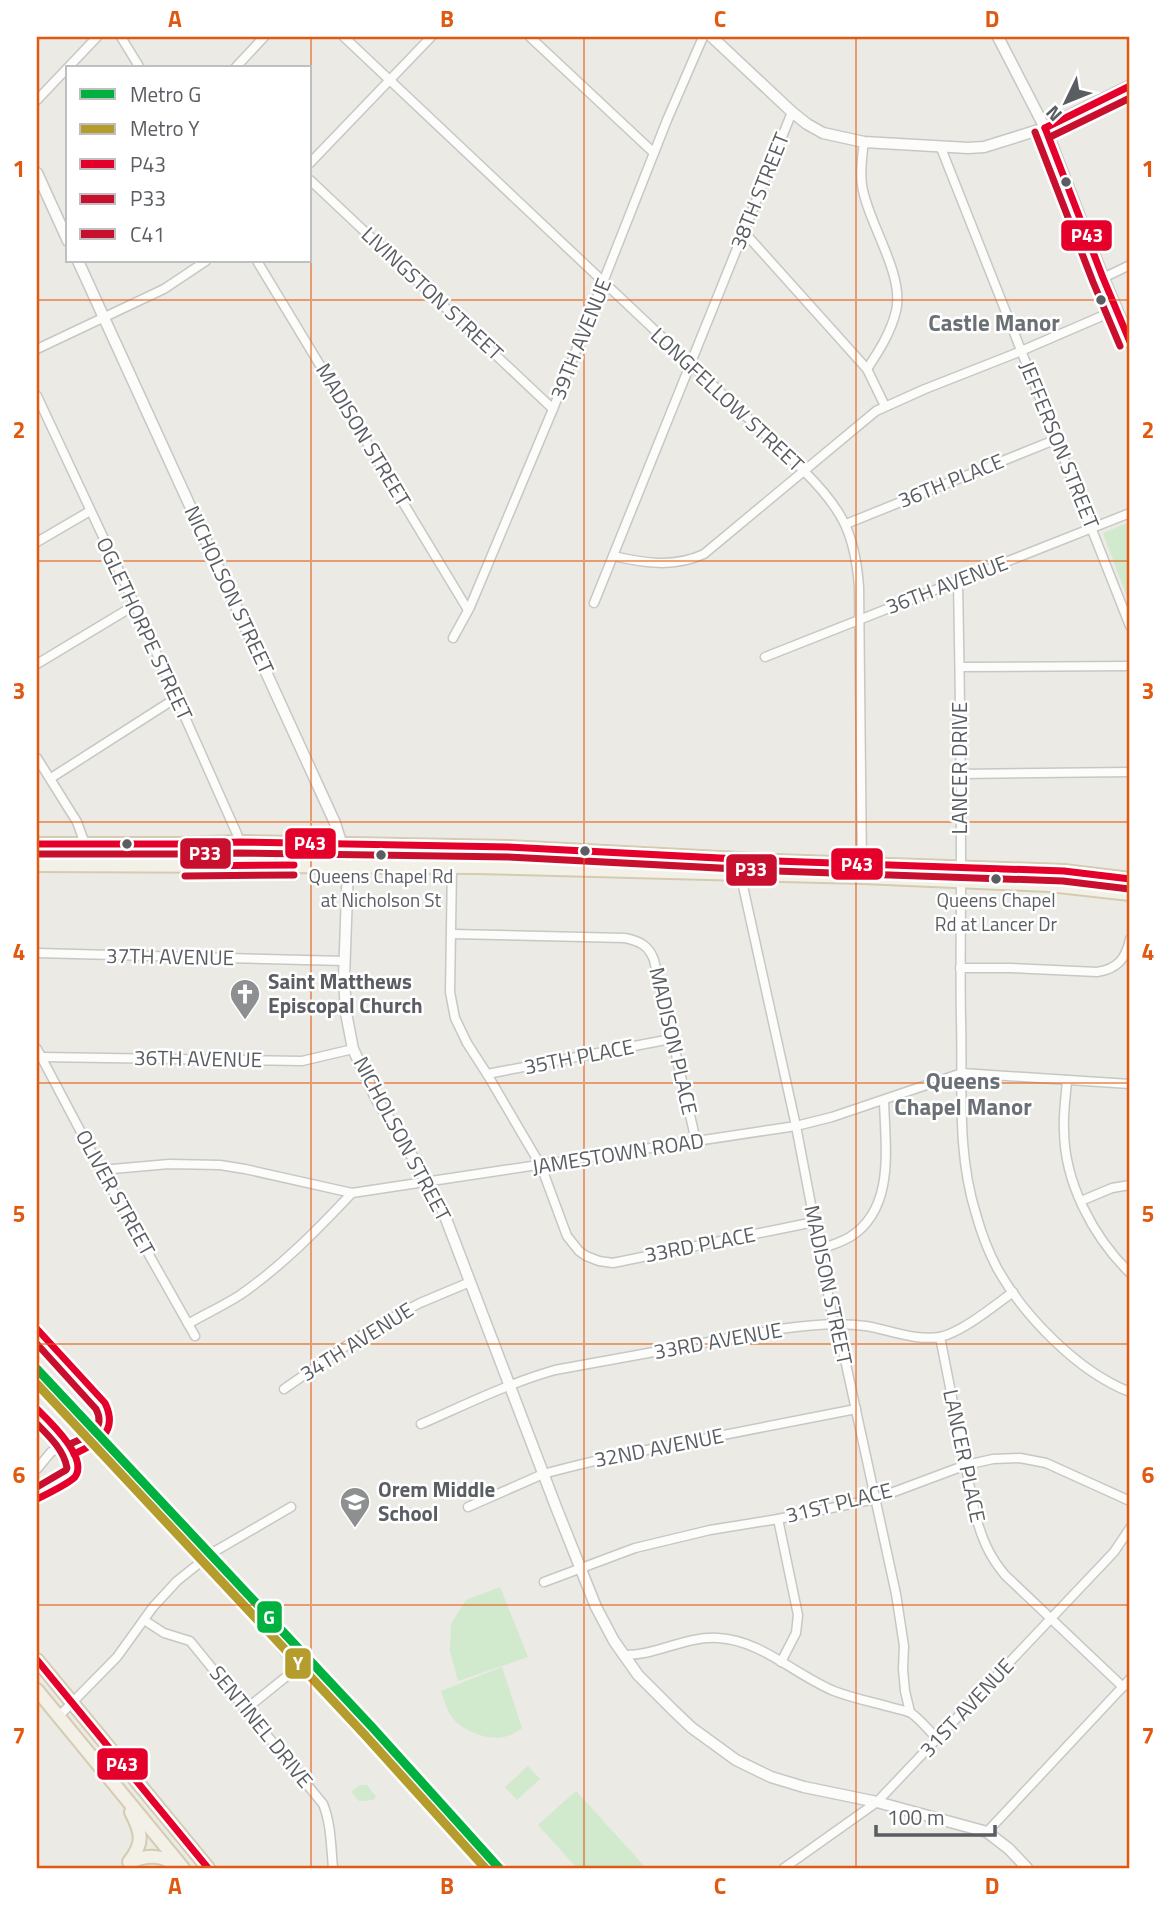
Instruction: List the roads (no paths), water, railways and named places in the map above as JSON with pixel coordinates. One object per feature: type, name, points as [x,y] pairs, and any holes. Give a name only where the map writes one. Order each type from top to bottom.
[{"type":"main road","name":"38TH STREET","points":[[1045,128],[1130,86]]},
{"type":"main road","points":[[1045,128],[1130,342]]},
{"type":"main road","points":[[37,844],[240,842],[508,847],[737,859],[961,882],[1049,885],[1130,894]]},
{"type":"main road","points":[[37,865],[452,866],[741,875],[961,867],[1064,871],[1130,880]]},
{"type":"main road","points":[[37,1660],[208,1868]]},
{"type":"main road","points":[[37,1690],[182,1868]]},
{"type":"main road","points":[[111,1780],[139,1828],[141,1838],[139,1847],[126,1865]]},
{"type":"main road","points":[[126,1865],[148,1856],[166,1859],[182,1868]]},
{"type":"street","points":[[69,66],[97,37]]},
{"type":"street","points":[[121,37],[139,66]]},
{"type":"street","points":[[237,66],[264,37]]},
{"type":"street","name":"LONGFELLOW STREET","points":[[344,37],[804,471],[829,498],[846,524],[858,566],[862,870]]},
{"type":"street","points":[[312,161],[431,37]]},
{"type":"street","points":[[530,37],[654,153]]},
{"type":"street","name":"39TH AVENUE","points":[[453,638],[468,610],[553,408],[703,37]]},
{"type":"street","points":[[712,37],[792,112]]},
{"type":"street","points":[[998,37],[1045,128]]},
{"type":"street","points":[[37,100],[66,70]]},
{"type":"street","name":"38TH STREET","points":[[594,603],[792,112],[823,133],[864,142],[941,148],[984,147],[1045,128]]},
{"type":"street","points":[[864,142],[862,186],[893,274],[897,294],[897,309],[889,331],[867,369]]},
{"type":"street","name":"JEFFERSON STREET","points":[[941,148],[1130,626]]},
{"type":"street","points":[[37,173],[66,237]]},
{"type":"street","name":"LIVINGSTON STREET","points":[[312,182],[553,408]]},
{"type":"street","points":[[744,232],[867,369],[885,406]]},
{"type":"street","name":"NICHOLSON STREET","points":[[78,262],[333,817],[348,865],[346,1013],[353,1049],[377,1100],[446,1219],[543,1474],[604,1624],[623,1655],[651,1690],[712,1744],[736,1759],[771,1777],[804,1787],[877,1802],[987,1832],[1027,1868]]},
{"type":"street","points":[[37,349],[164,289],[204,262]]},
{"type":"street","name":"MADISON STREET","points":[[258,262],[468,610]]},
{"type":"street","points":[[1103,278],[1130,265]]},
{"type":"street","points":[[613,556],[667,564],[704,554],[870,415],[885,406],[1116,310]]},
{"type":"street","name":"OGLETHORPE STREET","points":[[37,396],[135,605],[240,842],[245,866]]},
{"type":"street","name":"36TH PLACE","points":[[846,524],[1057,439]]},
{"type":"street","points":[[37,542],[90,511]]},
{"type":"street","name":"36TH AVENUE","points":[[765,657],[1130,513]]},
{"type":"street","name":"LANCER DRIVE","points":[[958,581],[962,1144],[969,1191],[990,1254],[1033,1319],[1082,1364],[1130,1392]]},
{"type":"street","points":[[37,664],[135,605]]},
{"type":"street","points":[[960,667],[1130,666]]},
{"type":"street","points":[[51,778],[176,698]]},
{"type":"street","points":[[37,758],[77,822],[85,844],[68,865]]},
{"type":"street","points":[[960,774],[1130,772]]},
{"type":"street","name":"MADISON STREET","points":[[737,859],[796,1126],[835,1325],[896,1594],[904,1646],[905,1692],[910,1712]]},
{"type":"street","points":[[452,866],[450,992],[455,1018],[467,1043],[541,1166]]},
{"type":"street","name":"MADISON PLACE","points":[[452,934],[617,937],[642,944],[650,951],[654,960],[696,1141]]},
{"type":"street","points":[[960,968],[1097,972],[1111,969],[1121,962],[1130,939]]},
{"type":"street","name":"37TH AVENUE","points":[[37,953],[345,961]]},
{"type":"street","name":"35TH PLACE","points":[[487,1074],[671,1039]]},
{"type":"street","name":"36TH AVENUE","points":[[39,1053],[302,1061],[353,1049]]},
{"type":"street","name":"OLIVER STREET","points":[[39,1053],[101,1170],[195,1336]]},
{"type":"street","name":"JAMESTOWN ROAD","points":[[101,1170],[169,1164],[220,1165],[352,1194],[796,1126],[832,1117],[962,1073],[1130,1084]]},
{"type":"street","points":[[1066,1080],[1063,1130],[1070,1171],[1098,1236],[1130,1273]]},
{"type":"street","points":[[820,1249],[855,1233],[869,1219],[879,1202],[885,1164],[884,1100]]},
{"type":"street","name":"33RD PLACE","points":[[541,1166],[567,1236],[579,1251],[599,1261],[613,1263],[814,1222]]},
{"type":"street","points":[[1081,1201],[1112,1188],[1130,1185]]},
{"type":"street","points":[[188,1324],[239,1295],[274,1268],[308,1239],[352,1194]]},
{"type":"street","name":"34TH AVENUE","points":[[284,1389],[369,1330],[419,1303],[470,1282]]},
{"type":"street","points":[[940,1337],[956,1331],[1013,1292]]},
{"type":"street","name":"33RD AVENUE","points":[[421,1424],[509,1386],[555,1370],[780,1329],[802,1326],[867,1326],[924,1338],[940,1337]]},
{"type":"street","name":"LANCER PLACE","points":[[940,1337],[975,1513],[990,1555],[1005,1575],[1123,1687]]},
{"type":"street","name":"32ND AVENUE","points":[[468,1507],[543,1474],[611,1457],[856,1409]]},
{"type":"street","points":[[37,1469],[51,1452],[64,1447],[74,1454],[79,1466],[76,1475],[37,1499]]},
{"type":"street","name":"31ST PLACE","points":[[544,1582],[635,1548],[710,1530],[875,1499],[966,1465],[1006,1458],[1033,1460],[1059,1468],[1130,1501]]},
{"type":"street","points":[[58,1717],[117,1657],[177,1581],[228,1542],[291,1507]]},
{"type":"street","points":[[778,1519],[799,1615],[796,1633],[781,1662]]},
{"type":"street","name":"31ST AVENUE","points":[[784,1868],[877,1802],[1114,1552],[1130,1528]]},
{"type":"street","points":[[205,1557],[295,1667],[246,1709]]},
{"type":"street","name":"SENTINEL DRIVE","points":[[144,1620],[164,1633],[190,1641],[323,1804],[333,1868]]},
{"type":"street","points":[[623,1655],[650,1652],[688,1640],[722,1638],[759,1650],[836,1692],[910,1712],[938,1739]]},
{"type":"street","points":[[987,1832],[1130,1679]]},
{"type":"metro line","name":"G","points":[[37,1369],[372,1727],[499,1868]]},
{"type":"metro line","name":"Y","points":[[37,1384],[364,1734],[485,1868]]},
{"type":"place","name":"Queens Chapel Rd at Nicholson St","points":[[381,855]]},
{"type":"place","name":"Queens Chapel Rd at Lancer Dr","points":[[996,879]]},
{"type":"place","name":"Saint Matthews Episcopal Church","points":[[245,1021]]},
{"type":"place","name":"Orem Middle School","points":[[355,1529]]},
{"type":"district","name":"Castle Manor","points":[[994,323]]},
{"type":"district","name":"Queens Chapel Manor","points":[[963,1094]]}]
